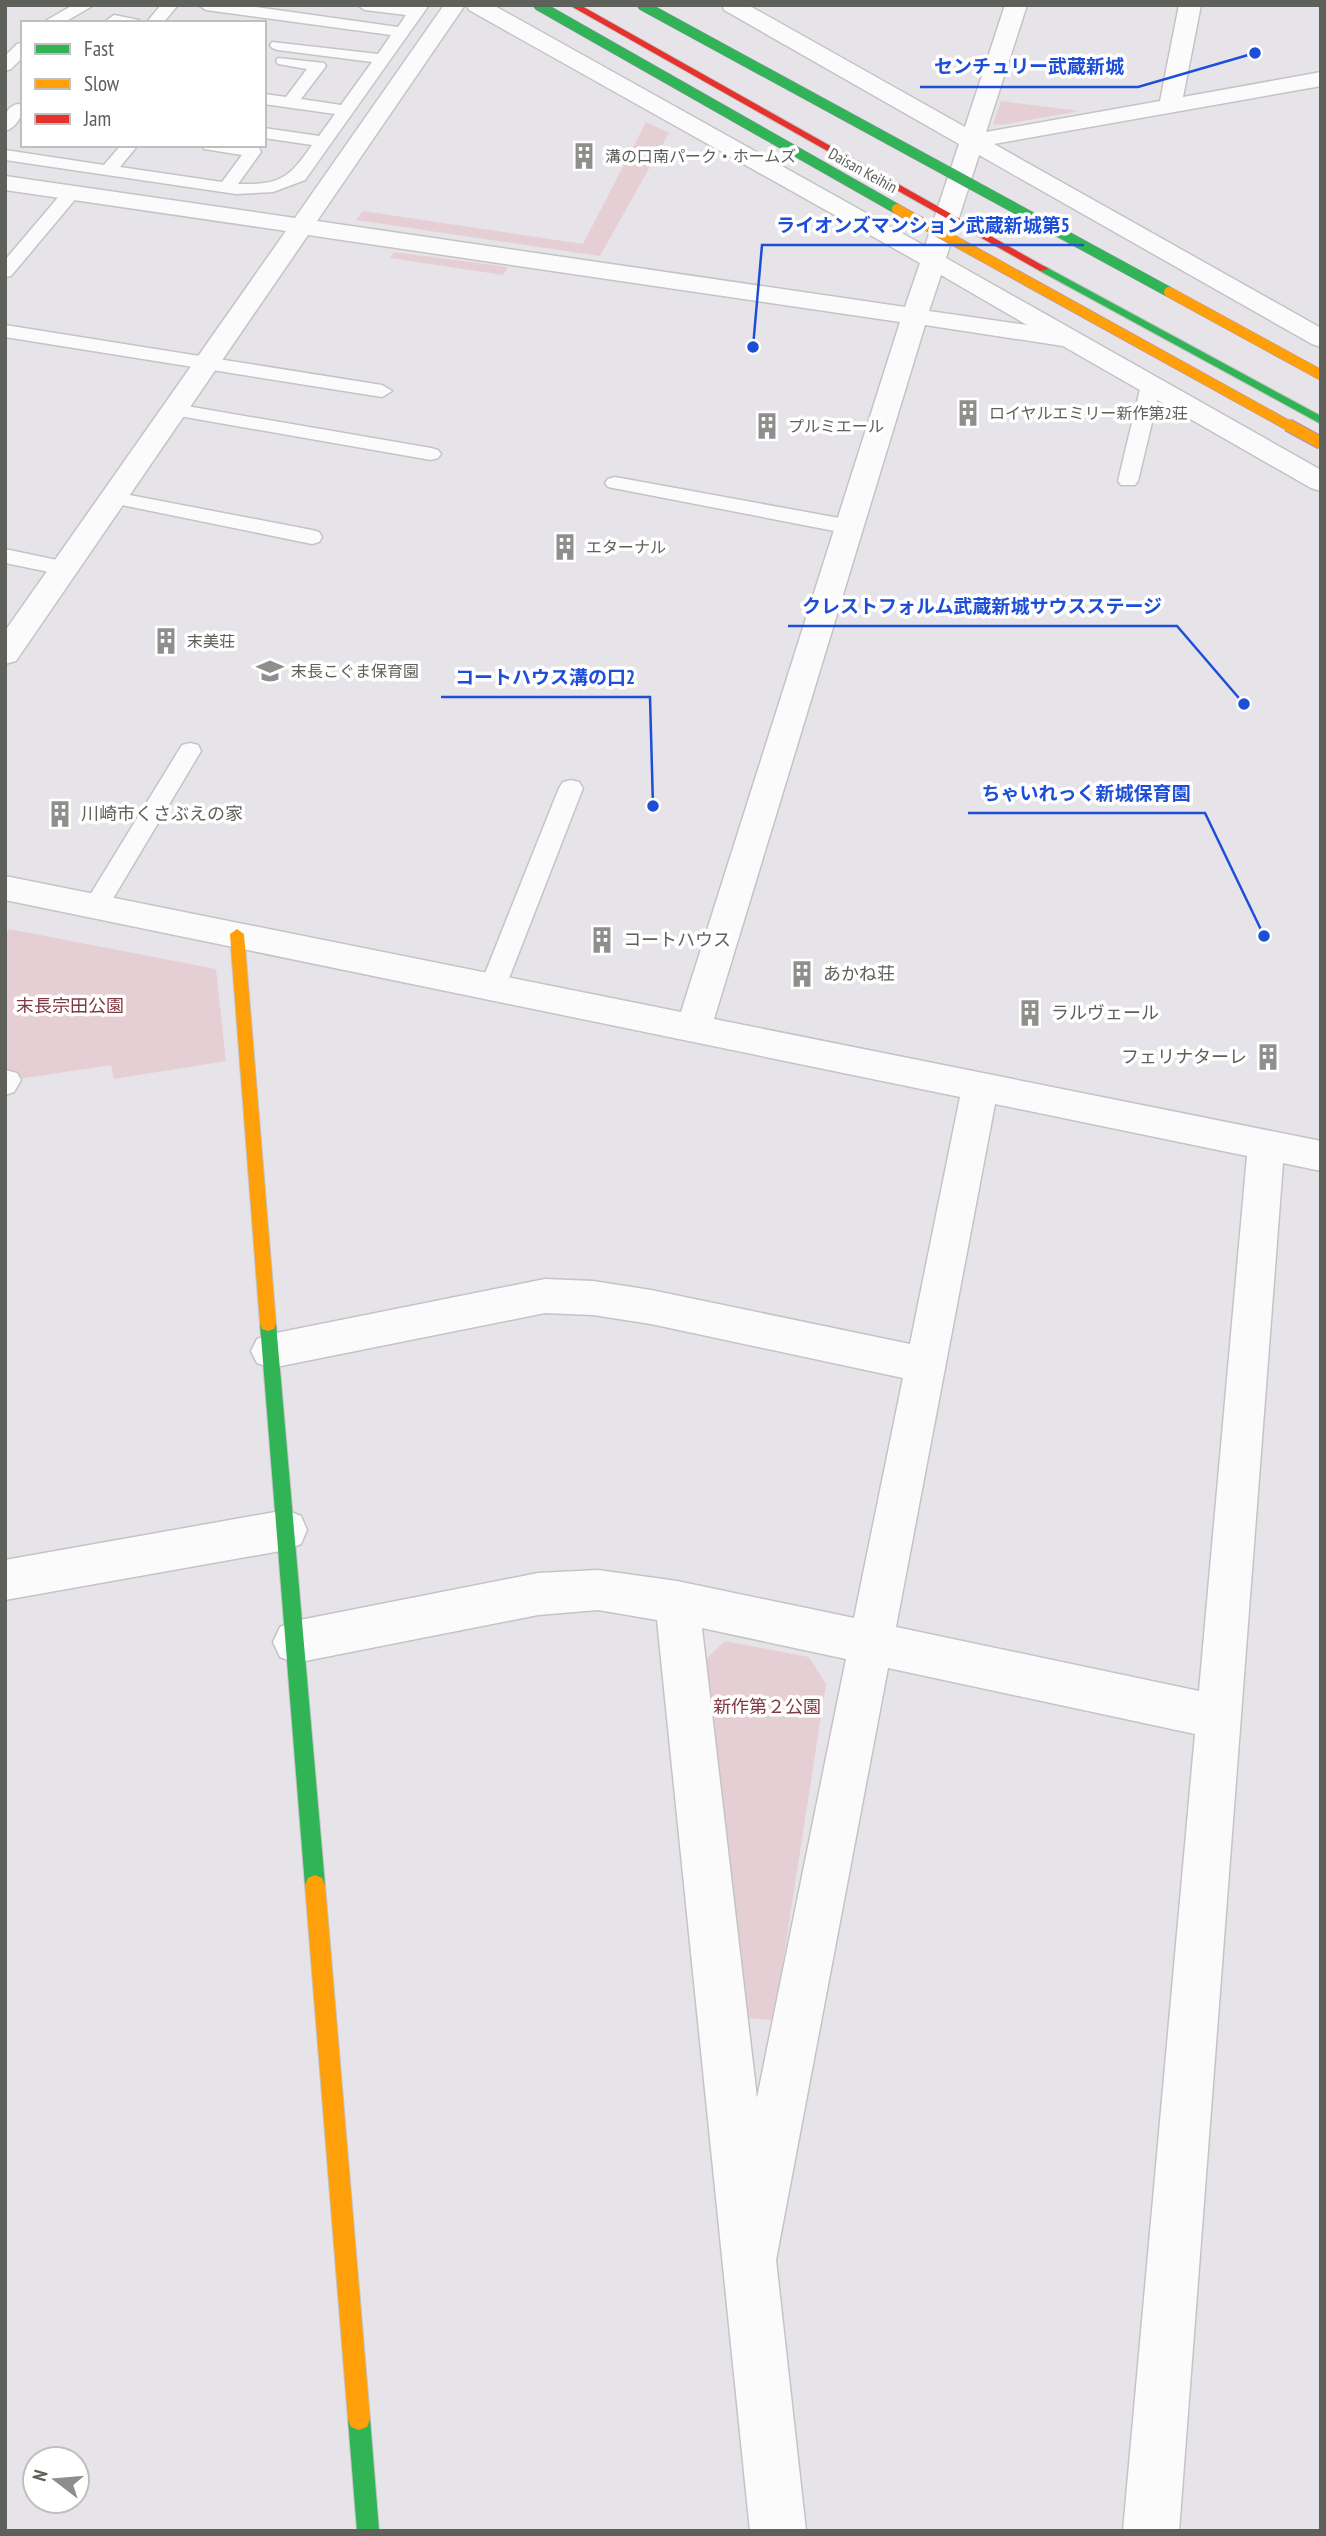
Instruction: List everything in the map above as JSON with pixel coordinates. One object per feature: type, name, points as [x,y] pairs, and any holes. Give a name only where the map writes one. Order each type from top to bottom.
[{"type":"main road","name":"Daisan Keihin","points":[[538,5],[906,214],[1321,443]]},
{"type":"main road","points":[[573,5],[953,201],[1321,421]]},
{"type":"main road","points":[[642,5],[1321,375]]},
{"type":"main road","points":[[625,12],[837,130]]},
{"type":"main road","points":[[237,934],[245,1061],[368,2531]]},
{"type":"street","points":[[5,654],[455,5]]},
{"type":"street","points":[[477,5],[1321,482]]},
{"type":"street","points":[[732,5],[1321,340]]},
{"type":"street","points":[[694,1027],[915,316],[1016,5]]},
{"type":"street","points":[[1170,106],[1189,5]]},
{"type":"street","points":[[972,141],[1321,79]]},
{"type":"street","points":[[5,183],[1071,339]]},
{"type":"street","points":[[5,888],[1321,1156]]},
{"type":"street","points":[[750,2260],[980,1086]]},
{"type":"street","points":[[1151,2531],[1266,1144]]},
{"type":"street","points":[[271,1351],[545,1296],[593,1298],[651,1307],[926,1366]]},
{"type":"street","points":[[5,1580],[286,1530]]},
{"type":"street","points":[[295,1642],[538,1594],[598,1590],[677,1602],[1219,1717]]},
{"type":"street","points":[[677,1602],[778,2531]]},
{"type":"lane","points":[[54,21],[86,5]]},
{"type":"lane","points":[[68,21],[96,5]]},
{"type":"lane","points":[[155,21],[170,5]]},
{"type":"lane","points":[[206,5],[236,16],[282,16],[402,32]]},
{"type":"lane","points":[[365,5],[419,9]]},
{"type":"lane","points":[[5,155],[226,188],[270,189],[285,185],[299,176],[419,9]]},
{"type":"lane","points":[[282,16],[271,41],[317,43],[383,59]]},
{"type":"lane","points":[[5,66],[21,49]]},
{"type":"lane","points":[[266,58],[318,66],[290,103]]},
{"type":"lane","points":[[5,85],[21,68]]},
{"type":"lane","points":[[266,99],[346,111]]},
{"type":"lane","points":[[10,131],[15,109]]},
{"type":"lane","points":[[266,133],[324,142]]},
{"type":"lane","points":[[70,164],[83,147]]},
{"type":"lane","points":[[108,170],[128,147]]},
{"type":"lane","points":[[222,147],[253,152],[226,188]]},
{"type":"lane","points":[[299,176],[333,181]]},
{"type":"lane","points":[[5,272],[72,192]]},
{"type":"lane","points":[[5,331],[382,391]]},
{"type":"lane","points":[[1128,481],[1151,384]]},
{"type":"lane","points":[[174,410],[430,454]]},
{"type":"lane","points":[[693,497],[703,475]]},
{"type":"lane","points":[[615,483],[850,527]]},
{"type":"lane","points":[[114,499],[312,537]]},
{"type":"lane","points":[[5,556],[64,568]]},
{"type":"lane","points":[[96,906],[190,751]]},
{"type":"lane","points":[[493,986],[571,788]]},
{"type":"green space","points":[[1001,101],[1080,111],[1001,125],[993,124]]},
{"type":"green space","points":[[646,122],[669,133],[600,256],[356,220],[363,211],[583,244]]},
{"type":"green space","points":[[394,252],[508,267],[503,275],[390,258]]},
{"type":"green space","name":"末長宗田公園","points":[[9,929],[216,969],[226,1061],[114,1079],[111,1065],[5,1081],[5,936]]},
{"type":"green space","name":"新作第２公園","points":[[725,1641],[809,1657],[826,1684],[774,2020],[746,2018],[705,1660]]},
{"type":"traffic: fast","points":[[538,5],[897,209]]},
{"type":"traffic: fast","points":[[642,5],[1169,292]]},
{"type":"traffic: fast","points":[[1044,269],[1321,421]]},
{"type":"traffic: fast","points":[[268,1324],[315,1885]]},
{"type":"traffic: fast","points":[[359,2419],[368,2531]]},
{"type":"traffic: slow","points":[[897,209],[1321,443]]},
{"type":"traffic: slow","points":[[1169,292],[1321,375]]},
{"type":"traffic: slow","points":[[237,934],[268,1324]]},
{"type":"traffic: slow","points":[[315,1885],[359,2419]]},
{"type":"traffic: jam","points":[[573,5],[1044,269]]},
{"type":"place","name":"センチュリー武蔵新城","points":[[1255,53]]},
{"type":"place","name":"溝の口南パーク・ホームズ","points":[[584,156]]},
{"type":"place","name":"ライオンズマンション武蔵新城第5","points":[[753,347]]},
{"type":"place","name":"ロイヤルエミリー新作第2荘","points":[[968,413]]},
{"type":"place","name":"プルミエール","points":[[767,426]]},
{"type":"place","name":"エターナル","points":[[565,547]]},
{"type":"place","name":"末美荘","points":[[166,641]]},
{"type":"place","name":"末長こぐま保育園","points":[[270,671]]},
{"type":"place","name":"クレストフォルム武蔵新城サウスステージ","points":[[1244,704]]},
{"type":"place","name":"コートハウス溝の口2","points":[[653,806]]},
{"type":"place","name":"川崎市くさぶえの家","points":[[60,814]]},
{"type":"place","name":"ちゃいれっく新城保育園","points":[[1264,936]]},
{"type":"place","name":"コートハウス","points":[[602,940]]},
{"type":"place","name":"あかね荘","points":[[802,974]]},
{"type":"place","name":"ラルヴェール","points":[[1030,1013]]},
{"type":"place","name":"フェリナターレ","points":[[1268,1057]]}]
